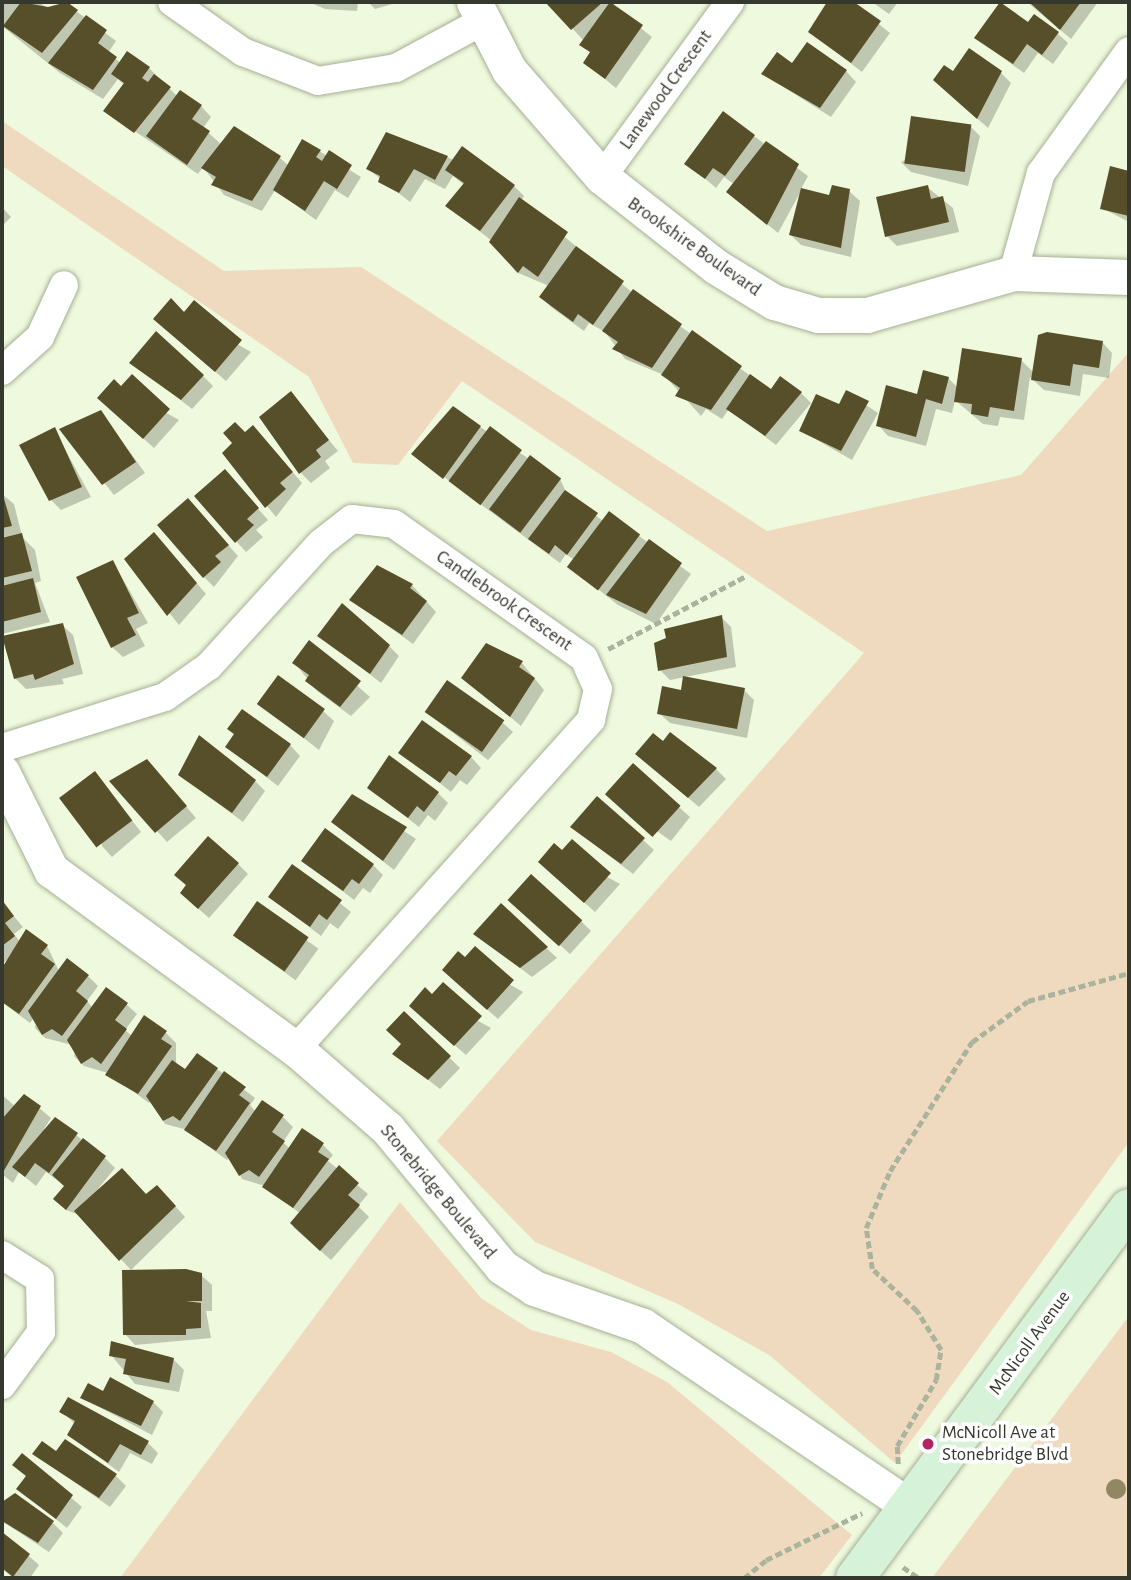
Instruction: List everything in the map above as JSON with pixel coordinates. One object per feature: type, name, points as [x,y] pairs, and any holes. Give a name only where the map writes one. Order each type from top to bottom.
[{"type":"main road","name":"McNicoll Avenue","points":[[855,1578],[1129,1208]]},
{"type":"street","points":[[173,2],[243,52],[318,81],[396,68],[477,12]]},
{"type":"street","name":"Lanewood Crescent","points":[[602,177],[730,2]]},
{"type":"street","name":"Brookshire Boulevard","points":[[477,12],[550,124],[602,177],[715,266],[774,302],[818,315],[867,315],[1013,273],[1129,276]]},
{"type":"street","points":[[1013,273],[1041,173],[1129,51]]},
{"type":"street","points":[[2,371],[40,337],[64,285]]},
{"type":"street","name":"Candlebrook Crescent","points":[[2,748],[164,697],[218,658],[321,543],[352,520],[394,524],[584,657],[598,689],[591,720],[296,1049]]},
{"type":"street","name":"Stonebridge Boulevard","points":[[2,772],[51,870],[296,1049],[387,1128],[502,1267],[534,1288],[643,1326],[909,1506]]},
{"type":"street","points":[[2,1255],[40,1279],[41,1332],[2,1385]]},
{"type":"path","points":[[584,657],[746,576]]},
{"type":"path","points":[[898,1466],[897,1446],[936,1380],[941,1350],[917,1311],[873,1269],[866,1228],[890,1171],[972,1042],[1028,1001],[1129,973]]},
{"type":"path","points":[[744,1578],[766,1560],[865,1511]]},
{"type":"path","points":[[944,1578],[1110,1578]]},
{"type":"shaded area","points":[[2,121],[224,271],[361,267],[767,531],[1021,475],[1129,352],[1129,1142],[895,1463],[769,1355],[678,1304],[535,1242],[437,1141],[864,653],[462,381],[398,465],[353,463],[309,377],[2,166]]},
{"type":"shaded area","points":[[400,1202],[481,1298],[531,1330],[611,1352],[667,1382],[852,1535],[819,1578],[120,1578]]},
{"type":"shaded area","points":[[1129,1316],[1129,1578],[932,1578]]},
{"type":"building","points":[[21,2],[48,7],[67,2],[78,10],[42,53],[3,26]]},
{"type":"building","points":[[545,2],[603,2],[571,30]]},
{"type":"building","points":[[610,2],[643,25],[605,79],[583,63],[590,52],[579,45]]},
{"type":"building","points":[[827,2],[854,2],[881,21],[851,63],[808,32]]},
{"type":"building","points":[[1000,2],[1028,22],[1034,14],[1059,32],[1042,55],[1027,44],[1013,64],[974,38]]},
{"type":"building","points":[[1029,2],[1081,2],[1060,30]]},
{"type":"building","points":[[86,15],[107,30],[98,43],[117,57],[93,90],[48,63]]},
{"type":"building","points":[[807,42],[847,70],[820,108],[761,74],[777,52],[792,63]]},
{"type":"building","points":[[969,48],[1002,71],[977,119],[933,80],[944,65],[953,71]]},
{"type":"building","points":[[127,51],[150,67],[142,78],[148,82],[154,74],[171,87],[134,133],[103,111],[124,83],[111,74]]},
{"type":"building","points":[[180,90],[202,105],[192,119],[210,131],[187,165],[146,136]]},
{"type":"building","points":[[723,111],[755,135],[725,176],[713,168],[705,179],[684,164]]},
{"type":"building","points":[[911,116],[971,124],[965,172],[904,164]]},
{"type":"building","points":[[234,126],[281,156],[252,201],[211,185],[216,177],[201,168]]},
{"type":"building","points":[[386,132],[448,156],[435,180],[414,169],[399,193],[378,182],[380,176],[366,169]]},
{"type":"building","points":[[302,139],[321,150],[316,157],[322,161],[329,150],[352,165],[337,189],[324,181],[305,211],[273,190]]},
{"type":"building","points":[[766,141],[799,164],[767,225],[726,192]]},
{"type":"building","points":[[462,146],[515,185],[480,231],[445,206],[464,183],[445,170]]},
{"type":"building","points":[[1110,166],[1129,171],[1129,216],[1100,209]]},
{"type":"building","points":[[832,185],[850,189],[841,248],[789,235],[801,188],[829,195]]},
{"type":"building","points":[[928,185],[931,199],[943,196],[949,222],[885,237],[876,197]]},
{"type":"building","points":[[519,197],[568,232],[538,277],[523,266],[518,273],[489,242]]},
{"type":"building","points":[[576,246],[624,281],[593,325],[578,314],[573,322],[539,297]]},
{"type":"building","points":[[633,289],[682,324],[652,368],[612,349],[618,342],[602,331]]},
{"type":"building","points":[[171,298],[184,312],[194,300],[242,340],[215,372],[153,319]]},
{"type":"building","points":[[692,330],[742,366],[711,410],[675,396],[680,388],[661,375]]},
{"type":"building","points":[[156,331],[204,375],[181,400],[129,363]]},
{"type":"building","points":[[1047,332],[1103,341],[1099,368],[1073,364],[1070,386],[1031,380],[1038,335]]},
{"type":"building","points":[[962,348],[1022,358],[1014,411],[990,407],[988,417],[971,414],[972,404],[954,402]]},
{"type":"building","points":[[923,370],[949,377],[942,404],[926,399],[916,437],[876,426],[886,385],[917,394]]},
{"type":"building","points":[[132,374],[170,409],[143,439],[97,398],[114,379],[121,386]]},
{"type":"building","points":[[750,374],[771,389],[780,376],[802,392],[765,436],[726,409]]},
{"type":"building","points":[[846,390],[869,401],[841,451],[799,431],[816,394],[839,404]]},
{"type":"building","points":[[291,391],[329,440],[316,450],[321,457],[299,474],[259,417]]},
{"type":"building","points":[[453,406],[481,426],[443,479],[411,454]]},
{"type":"building","points":[[101,410],[136,462],[102,485],[59,429]]},
{"type":"building","points":[[235,422],[245,432],[253,425],[293,472],[280,483],[286,489],[265,508],[222,453],[232,443],[223,433]]},
{"type":"building","points":[[490,426],[522,450],[480,505],[448,481]]},
{"type":"building","points":[[55,427],[82,487],[49,501],[19,445]]},
{"type":"building","points":[[530,455],[561,478],[520,533],[489,509]]},
{"type":"building","points":[[225,469],[259,508],[247,519],[254,525],[235,543],[194,496]]},
{"type":"building","points":[[565,490],[598,513],[567,555],[555,545],[549,554],[528,539]]},
{"type":"building","points":[[2,492],[12,526],[2,528]]},
{"type":"building","points":[[188,498],[229,545],[215,556],[221,562],[203,578],[157,525]]},
{"type":"building","points":[[609,511],[640,534],[598,590],[567,567]]},
{"type":"building","points":[[154,532],[197,583],[167,616],[124,559]]},
{"type":"building","points":[[22,533],[32,571],[2,578],[2,538]]},
{"type":"building","points":[[649,539],[682,563],[646,614],[606,595]]},
{"type":"building","points":[[113,560],[139,613],[127,618],[136,635],[111,648],[76,577]]},
{"type":"building","points":[[377,565],[413,584],[410,588],[427,601],[402,635],[349,600]]},
{"type":"building","points":[[33,578],[41,612],[2,622],[2,586]]},
{"type":"building","points":[[342,603],[390,645],[370,674],[317,636]]},
{"type":"building","points":[[722,615],[727,657],[658,671],[654,643],[666,638],[664,629]]},
{"type":"building","points":[[63,623],[74,664],[35,680],[33,674],[14,679],[2,636]]},
{"type":"building","points":[[309,640],[361,681],[340,707],[305,681],[309,675],[292,663]]},
{"type":"building","points":[[486,643],[523,661],[519,667],[535,678],[510,717],[461,678]]},
{"type":"building","points":[[278,675],[325,709],[304,738],[257,704]]},
{"type":"building","points":[[683,676],[745,688],[737,729],[657,714],[662,686],[681,690]]},
{"type":"building","points":[[447,680],[504,720],[482,752],[425,712]]},
{"type":"building","points":[[242,709],[291,744],[267,777],[225,747],[234,734],[227,729]]},
{"type":"building","points":[[422,720],[472,756],[456,776],[449,771],[440,783],[398,753]]},
{"type":"building","points":[[670,732],[717,768],[688,798],[635,754],[653,733],[663,741]]},
{"type":"building","points":[[199,735],[256,780],[232,813],[178,775]]},
{"type":"building","points":[[389,755],[439,792],[424,812],[417,806],[408,818],[367,788]]},
{"type":"building","points":[[147,759],[187,806],[155,833],[109,781]]},
{"type":"building","points":[[633,763],[681,806],[652,837],[605,794]]},
{"type":"building","points":[[95,771],[132,821],[96,848],[59,798]]},
{"type":"building","points":[[352,794],[407,827],[383,861],[331,822]]},
{"type":"building","points":[[597,796],[645,838],[621,864],[570,827]]},
{"type":"building","points":[[325,828],[374,864],[359,884],[352,879],[343,891],[301,861]]},
{"type":"building","points":[[208,836],[239,863],[198,909],[180,893],[186,885],[174,875]]},
{"type":"building","points":[[572,839],[611,873],[584,903],[538,862],[554,843],[562,850]]},
{"type":"building","points":[[292,864],[342,900],[327,920],[319,914],[310,927],[268,897]]},
{"type":"building","points":[[531,874],[582,920],[559,946],[508,900]]},
{"type":"building","points":[[2,900],[14,916],[5,923],[15,936],[2,946]]},
{"type":"building","points":[[257,901],[309,937],[285,972],[233,935]]},
{"type":"building","points":[[501,903],[548,947],[520,968],[473,934]]},
{"type":"building","points":[[26,929],[48,945],[41,954],[55,964],[19,1014],[2,1002],[2,968]]},
{"type":"building","points":[[475,946],[514,980],[487,1010],[442,970],[458,951],[465,957]]},
{"type":"building","points":[[67,958],[89,975],[76,991],[88,1001],[62,1036],[52,1029],[42,1035],[28,1011]]},
{"type":"building","points":[[443,982],[482,1016],[454,1046],[409,1006],[425,987],[432,994]]},
{"type":"building","points":[[106,987],[128,1003],[115,1020],[127,1029],[101,1064],[92,1057],[81,1064],[67,1040]]},
{"type":"building","points":[[404,1011],[451,1056],[428,1080],[392,1054],[401,1044],[386,1030]]},
{"type":"building","points":[[144,1015],[167,1031],[161,1039],[172,1046],[138,1094],[105,1075]]},
{"type":"building","points":[[197,1053],[218,1068],[180,1121],[173,1116],[163,1121],[146,1096],[172,1060],[185,1069]]},
{"type":"building","points":[[224,1071],[246,1087],[239,1095],[250,1103],[216,1151],[184,1130]]},
{"type":"building","points":[[24,1094],[41,1106],[2,1174],[2,1119]]},
{"type":"building","points":[[262,1100],[284,1115],[272,1132],[285,1141],[259,1177],[249,1170],[239,1176],[225,1153]]},
{"type":"building","points":[[55,1117],[78,1133],[49,1173],[35,1163],[25,1177],[12,1167]]},
{"type":"building","points":[[302,1128],[324,1143],[318,1152],[329,1159],[293,1208],[262,1187]]},
{"type":"building","points":[[83,1138],[106,1156],[66,1210],[53,1199],[64,1186],[52,1175]]},
{"type":"building","points":[[339,1165],[359,1183],[348,1195],[360,1205],[320,1251],[290,1223]]},
{"type":"building","points":[[122,1168],[146,1194],[157,1185],[176,1206],[119,1261],[74,1211]]},
{"type":"building","points":[[186,1269],[202,1273],[202,1301],[186,1301],[201,1303],[201,1328],[186,1329],[186,1335],[123,1335],[122,1270]]},
{"type":"building","points":[[111,1341],[174,1358],[169,1383],[123,1374],[126,1359],[109,1356]]},
{"type":"building","points":[[110,1377],[154,1401],[141,1426],[80,1398],[88,1383],[103,1391]]},
{"type":"building","points":[[68,1397],[149,1441],[141,1455],[120,1444],[108,1463],[67,1435],[75,1421],[59,1412]]},
{"type":"building","points":[[65,1439],[117,1474],[99,1498],[32,1454],[42,1441],[56,1451]]},
{"type":"building","points":[[22,1453],[73,1495],[56,1519],[16,1489],[26,1476],[12,1465]]},
{"type":"building","points":[[15,1493],[54,1521],[38,1543],[2,1521],[2,1502]]},
{"type":"building","points":[[2,1532],[30,1554],[13,1577],[2,1568]]},
{"type":"place","name":"McNicoll Ave at Stonebridge Blvd","points":[[928,1444]]}]
